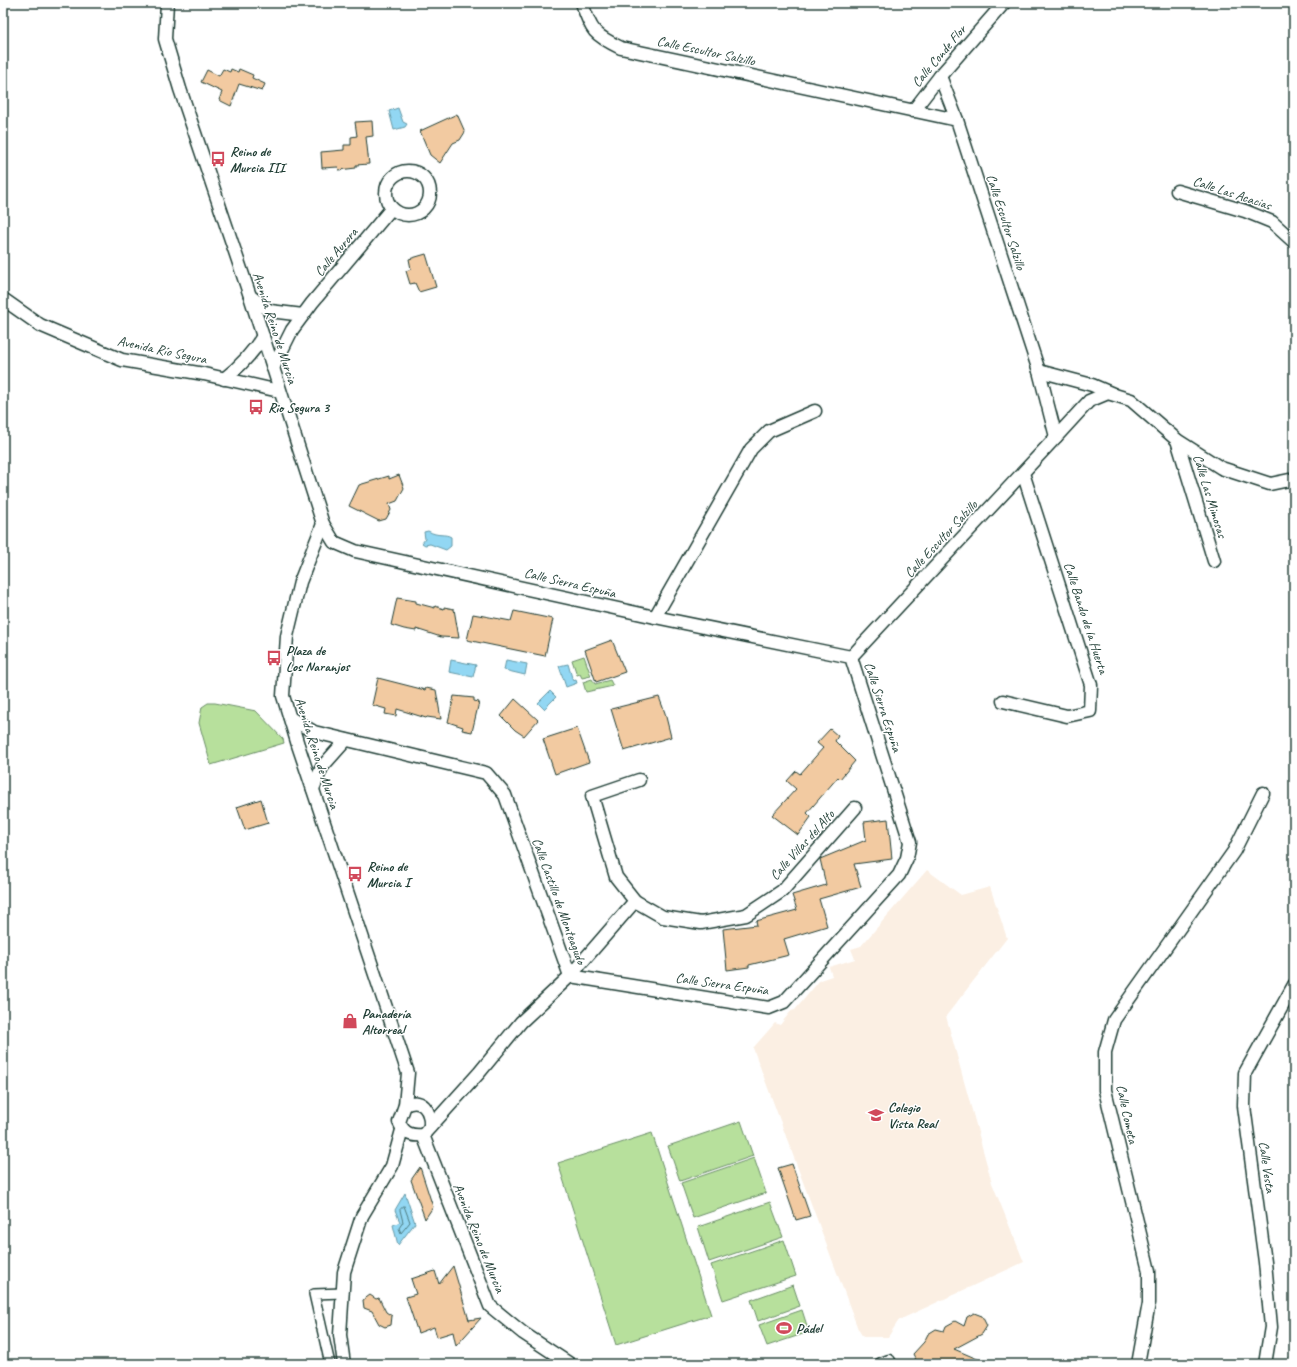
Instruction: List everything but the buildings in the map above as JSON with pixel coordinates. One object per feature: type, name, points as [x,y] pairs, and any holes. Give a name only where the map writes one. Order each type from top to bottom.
[{"type":"street","name":"Avenida Reino de Murcia","points":[[167,3],[166,38],[180,89],[250,296],[279,391],[323,524],[300,582],[287,636],[283,696],[408,1073],[419,1102],[426,1106],[431,1120],[427,1131],[490,1306],[523,1332],[570,1364]]},
{"type":"street","name":"Calle Escultor Salzillo","points":[[582,3],[589,24],[600,38],[621,48],[957,120],[1039,371],[1056,437],[1024,473],[851,656]]},
{"type":"street","name":"Calle Conde Flor","points":[[913,111],[940,76],[1004,3]]},
{"type":"street","points":[[940,76],[957,120]]},
{"type":"street","name":"Calle Las Acacias","points":[[1176,191],[1245,211],[1272,222],[1294,242]]},
{"type":"street","name":"Calle Aurora","points":[[273,368],[292,330],[303,315],[392,209]]},
{"type":"street","points":[[250,296],[270,310],[303,315]]},
{"type":"street","name":"Avenida Río Segura","points":[[3,299],[40,325],[122,360],[224,378],[279,391]]},
{"type":"street","points":[[224,378],[237,369],[252,354],[262,336]]},
{"type":"street","points":[[1039,371],[1092,385],[1117,396]]},
{"type":"street","points":[[1056,437],[1089,401],[1108,393],[1131,400],[1177,440],[1221,468],[1270,484],[1294,479]]},
{"type":"street","points":[[655,618],[751,449],[769,431],[815,411]]},
{"type":"street","name":"Calle Las Mimosas","points":[[1177,440],[1214,561]]},
{"type":"street","name":"Calle Bando de la Huerta","points":[[1003,700],[1067,716],[1090,711],[1091,685],[1024,473]]},
{"type":"street","name":"Calle Sierra Espuña","points":[[323,524],[334,542],[355,551],[655,618],[851,656],[910,842],[907,858],[899,875],[784,1002],[769,1008],[570,976]]},
{"type":"street","name":"Calle Castillo de Monteagudo","points":[[290,718],[314,732],[486,773],[505,795],[570,976],[521,1022],[427,1131]]},
{"type":"street","points":[[313,789],[322,767],[346,740]]},
{"type":"street","points":[[570,976],[635,901],[616,877],[592,796],[639,780]]},
{"type":"street","name":"Calle Cometa","points":[[1138,1364],[1149,1303],[1149,1271],[1105,1090],[1105,1052],[1114,1020],[1234,851],[1263,793]]},
{"type":"street","name":"Calle Villas del Alto","points":[[635,901],[663,917],[701,923],[746,914],[782,891],[855,808]]},
{"type":"street","name":"Calle Vesta","points":[[1265,1364],[1271,1327],[1265,1262],[1244,1106],[1245,1073],[1294,986]]},
{"type":"street","name":"Avenida Reino de Murcia","points":[[402,1130],[399,1122],[405,1105],[408,1073]]},
{"type":"street","points":[[405,1105],[412,1101],[419,1102]]},
{"type":"street","points":[[344,1364],[340,1335],[344,1272],[362,1216],[392,1166],[402,1130],[412,1136],[427,1131]]},
{"type":"street","points":[[330,1364],[314,1294],[343,1293]]},
{"type":"shaded area","name":"Colegio Vista Real","points":[[927,870],[961,895],[990,887],[1007,938],[946,1016],[992,1183],[1024,1262],[899,1320],[888,1337],[863,1337],[858,1329],[753,1048],[775,1023],[780,1025],[791,1011],[795,1010],[820,980],[832,976],[829,967],[855,959],[851,949],[861,946]]},
{"type":"green space","points":[[584,656],[591,676],[582,678],[580,674],[577,675],[572,660]]},
{"type":"green space","points":[[592,679],[595,684],[610,680],[613,686],[586,692],[583,682]]},
{"type":"green space","points":[[208,703],[256,711],[283,739],[284,743],[211,765],[199,723],[202,707]]},
{"type":"green space","points":[[741,1121],[753,1156],[680,1181],[668,1146]]},
{"type":"green space","points":[[652,1133],[711,1315],[616,1345],[558,1163]]},
{"type":"green space","points":[[754,1158],[766,1193],[693,1218],[681,1183]]},
{"type":"green space","points":[[770,1202],[783,1237],[709,1262],[698,1227]]},
{"type":"green space","points":[[784,1240],[796,1276],[723,1300],[711,1265]]},
{"type":"green space","name":"Pádel","points":[[793,1285],[800,1306],[758,1321],[751,1300]]},
{"type":"green space","name":"Pádel","points":[[802,1310],[809,1332],[767,1346],[759,1325]]},
{"type":"water","points":[[398,108],[403,122],[407,124],[405,127],[394,130],[389,111]]},
{"type":"water","points":[[428,531],[451,537],[451,546],[446,550],[430,544],[425,545],[422,543],[425,539],[424,532]]},
{"type":"water","points":[[451,660],[476,665],[473,677],[449,672]]},
{"type":"water","points":[[506,660],[527,664],[525,675],[504,670]]},
{"type":"water","points":[[568,664],[573,681],[576,680],[577,683],[566,687],[559,666]]},
{"type":"water","points":[[550,691],[556,697],[544,709],[538,703]]},
{"type":"water","points":[[405,1193],[415,1223],[398,1245],[393,1225],[400,1222],[395,1210]]},
{"type":"place","name":"Reino de Murcia III","points":[[218,159]]},
{"type":"place","name":"Rio Segura 3","points":[[256,407]]},
{"type":"place","name":"Plaza de Los Naranjos","points":[[274,658]]},
{"type":"place","name":"Reino de Murcia I","points":[[355,874]]},
{"type":"place","name":"Panadería Altorreal","points":[[350,1021]]},
{"type":"place","name":"Colegio Vista Real","points":[[876,1115]]},
{"type":"place","name":"Pádel","points":[[784,1328]]}]
